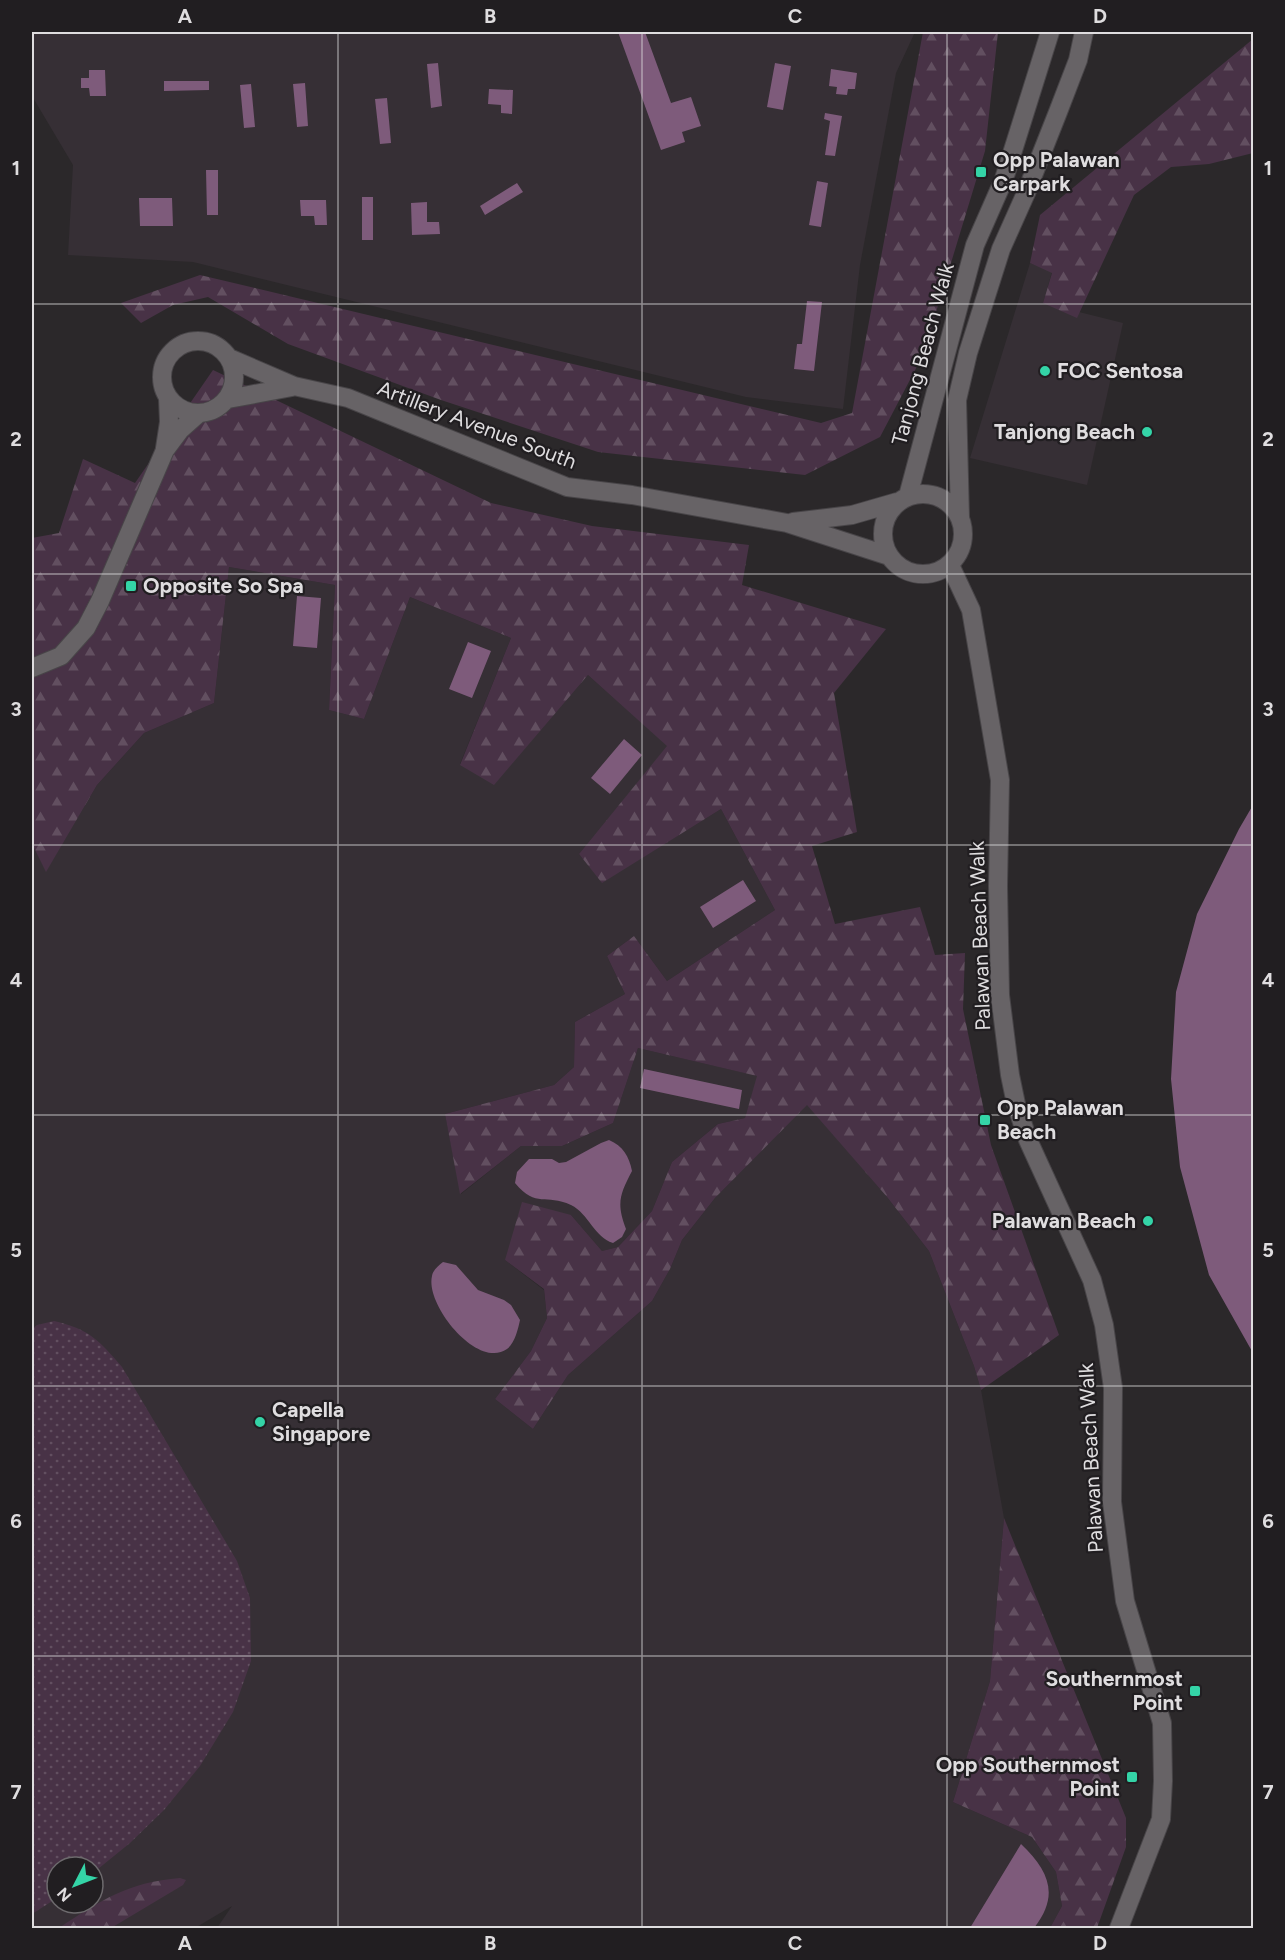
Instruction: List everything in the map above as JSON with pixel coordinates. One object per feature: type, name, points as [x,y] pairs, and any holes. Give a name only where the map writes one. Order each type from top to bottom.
[{"type":"street","name":"Tanjong Beach Walk","points":[[903,499],[975,244],[1004,179],[1050,32]]},
{"type":"street","name":"Tanjong Beach Walk","points":[[960,517],[957,400],[968,353],[1001,249],[1026,193],[1078,60],[1084,32]]},
{"type":"street","points":[[984,225],[1026,193]]},
{"type":"street","points":[[165,450],[169,423],[168,398],[161,376],[169,355],[178,347],[200,341],[211,344],[229,358],[234,378],[232,389],[228,399],[220,407],[198,414],[187,412],[168,398]]},
{"type":"street","name":"Artillery Avenue South","points":[[229,358],[294,386],[348,399],[567,487],[632,495],[787,523],[889,556]]},
{"type":"street","name":"Artillery Avenue South","points":[[228,399],[294,386]]},
{"type":"street","points":[[32,668],[61,656],[86,628],[100,601],[165,450],[180,429],[198,414]]},
{"type":"street","points":[[920,493],[932,494],[948,503],[960,517],[963,543],[958,555],[950,565],[938,572],[925,575],[899,566],[889,556],[884,545],[884,522],[889,511],[903,499],[920,493]]},
{"type":"street","name":"Artillery Avenue South","points":[[787,523],[852,515],[903,499]]},
{"type":"street","name":"Palawan Beach Walk","points":[[950,565],[972,610],[1000,780],[998,886],[1000,995],[1010,1075],[1016,1104],[1028,1140],[1092,1280],[1104,1325],[1113,1388],[1112,1502],[1125,1601],[1162,1723],[1161,1819],[1119,1929]]},
{"type":"shaded area","points":[[32,32],[915,32],[896,73],[860,265],[843,409],[746,397],[193,262],[68,255],[73,165],[32,96]]},
{"type":"shaded area","points":[[618,32],[645,32],[671,103],[691,97],[701,126],[682,132],[685,142],[661,150]]},
{"type":"shaded area","points":[[438,63],[442,106],[431,108],[427,64]]},
{"type":"shaded area","points":[[775,63],[791,66],[783,110],[767,107]]},
{"type":"shaded area","points":[[831,69],[857,73],[855,89],[848,89],[847,95],[836,94],[837,87],[829,86]]},
{"type":"shaded area","points":[[89,70],[105,70],[106,96],[90,96],[89,88],[81,88],[81,78],[89,78]]},
{"type":"shaded area","points":[[164,81],[209,81],[209,90],[164,91]]},
{"type":"shaded area","points":[[305,83],[308,126],[297,127],[293,84]]},
{"type":"shaded area","points":[[251,84],[255,127],[244,128],[240,85]]},
{"type":"shaded area","points":[[489,89],[513,90],[512,114],[501,113],[501,105],[488,104]]},
{"type":"shaded area","points":[[387,98],[391,143],[380,144],[375,99]]},
{"type":"shaded area","points":[[825,113],[842,116],[835,156],[825,155],[830,121],[824,119]]},
{"type":"shaded area","points":[[206,170],[218,170],[218,215],[207,215]]},
{"type":"shaded area","points":[[817,181],[828,183],[821,227],[809,225]]},
{"type":"shaded area","points":[[517,183],[523,192],[485,215],[480,206]]},
{"type":"shaded area","points":[[362,197],[373,197],[373,240],[362,240]]},
{"type":"shaded area","points":[[139,198],[172,198],[173,226],[140,226]]},
{"type":"shaded area","points":[[300,200],[326,200],[327,225],[315,225],[314,216],[301,216]]},
{"type":"shaded area","points":[[427,202],[427,222],[439,222],[440,234],[412,235],[411,203]]},
{"type":"shaded area","points":[[1030,263],[1052,272],[1043,303],[1123,323],[1087,485],[970,458]]},
{"type":"shaded area","points":[[807,301],[822,302],[814,371],[794,369],[797,344],[802,344]]},
{"type":"shaded area","points":[[229,567],[335,585],[329,710],[364,719],[410,597],[511,638],[460,764],[494,784],[588,675],[668,746],[579,854],[602,882],[721,809],[775,910],[667,981],[634,936],[607,956],[625,994],[575,1022],[574,1067],[554,1085],[445,1114],[461,1194],[521,1146],[562,1146],[613,1123],[638,1048],[758,1076],[745,1118],[718,1124],[672,1162],[652,1211],[618,1247],[602,1251],[571,1215],[505,1260],[544,1290],[547,1318],[531,1351],[495,1399],[533,1429],[568,1375],[652,1301],[670,1269],[682,1240],[715,1198],[807,1104],[887,1197],[929,1251],[974,1366],[981,1390],[1004,1518],[990,1681],[953,1802],[1032,1837],[1056,1872],[1062,1906],[1050,1928],[217,1928],[232,1906],[195,1928],[32,1928],[32,844],[46,871],[97,785],[144,733],[214,703]]},
{"type":"shaded area","points":[[297,596],[321,598],[317,648],[293,646]]},
{"type":"shaded area","points":[[468,642],[491,651],[472,698],[449,689]]},
{"type":"shaded area","points":[[624,739],[642,755],[610,794],[591,778]]},
{"type":"shaded area","points":[[1253,805],[1253,1353],[1209,1275],[1180,1167],[1171,1079],[1176,992],[1197,914]]},
{"type":"shaded area","points":[[743,880],[756,901],[713,928],[700,907]]},
{"type":"shaded area","points":[[644,1069],[742,1090],[739,1109],[640,1088]]},
{"type":"shaded area","points":[[609,1140],[625,1152],[632,1171],[620,1205],[626,1229],[622,1237],[613,1243],[601,1236],[571,1205],[529,1196],[515,1183],[517,1172],[529,1159],[552,1159],[559,1163],[566,1162]]},
{"type":"shaded area","points":[[443,1262],[456,1265],[478,1290],[511,1305],[520,1320],[514,1340],[507,1349],[495,1353],[482,1351],[469,1343],[445,1317],[432,1288],[432,1276]]},
{"type":"shaded area","points":[[1021,1844],[1038,1864],[1048,1884],[1047,1905],[1042,1916],[1034,1928],[970,1928]]},
{"type":"green space","points":[[923,32],[998,32],[985,151],[923,355],[880,437],[805,475],[598,452],[441,400],[288,344],[208,297],[173,305],[141,323],[121,303],[200,275],[821,423],[852,413]]},
{"type":"green space","points":[[1253,39],[1253,153],[1209,164],[1171,167],[1134,195],[1077,318],[1043,303],[1052,273],[1030,263],[1040,215]]},
{"type":"green space","points":[[213,370],[491,503],[592,526],[749,545],[742,585],[886,629],[834,693],[857,832],[812,846],[835,924],[920,907],[935,955],[965,953],[963,1009],[991,1145],[1059,1335],[981,1390],[974,1366],[929,1251],[887,1197],[807,1105],[715,1198],[682,1240],[670,1269],[652,1301],[568,1375],[533,1429],[495,1399],[531,1351],[547,1318],[544,1289],[505,1260],[522,1202],[571,1215],[602,1251],[618,1247],[652,1211],[672,1162],[718,1124],[745,1118],[757,1076],[638,1048],[613,1123],[562,1146],[521,1146],[460,1194],[445,1114],[554,1085],[574,1067],[575,1022],[625,994],[607,956],[634,936],[667,981],[775,910],[721,809],[602,883],[579,854],[667,746],[588,675],[494,785],[460,765],[511,638],[410,597],[364,719],[329,710],[335,585],[229,567],[214,703],[144,733],[97,785],[46,872],[32,844],[32,538],[59,533],[83,459],[135,483]]},
{"type":"green space","points":[[54,1321],[85,1332],[107,1350],[122,1367],[237,1561],[250,1598],[251,1661],[233,1712],[200,1766],[164,1810],[105,1863],[105,1855],[45,1855],[45,1906],[32,1914],[32,1329],[37,1325]]},
{"type":"green space","points":[[1004,1518],[1126,1818],[1126,1847],[1097,1928],[1050,1928],[1062,1906],[1056,1872],[1032,1837],[953,1802],[990,1681]]},
{"type":"green space","points":[[180,1878],[186,1880],[183,1885],[111,1928],[59,1928],[79,1915],[105,1915],[105,1900],[130,1888]]},
{"type":"place","name":"Opp Palawan Carpark","points":[[981,172]]},
{"type":"place","name":"FOC Sentosa","points":[[1045,371]]},
{"type":"place","name":"Tanjong Beach","points":[[1147,432]]},
{"type":"place","name":"Opposite So Spa","points":[[131,586]]},
{"type":"place","name":"Opp Palawan Beach","points":[[985,1120]]},
{"type":"place","name":"Palawan Beach","points":[[1148,1221]]},
{"type":"place","name":"Capella Singapore","points":[[260,1422]]},
{"type":"place","name":"Southernmost Point","points":[[1195,1691]]},
{"type":"place","name":"Opp Southernmost Point","points":[[1132,1777]]}]
